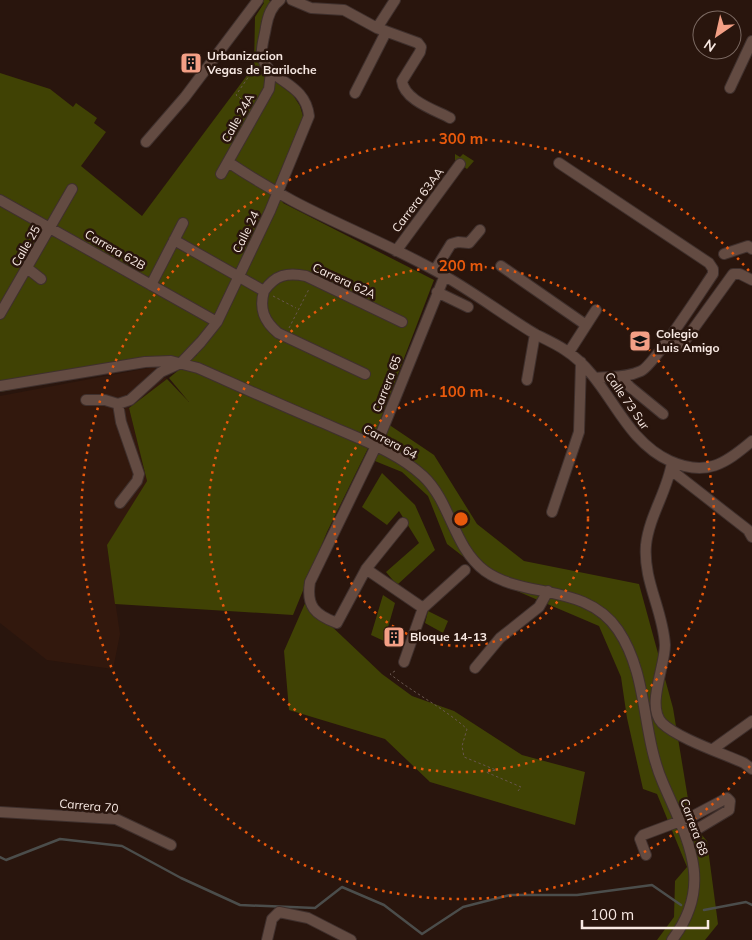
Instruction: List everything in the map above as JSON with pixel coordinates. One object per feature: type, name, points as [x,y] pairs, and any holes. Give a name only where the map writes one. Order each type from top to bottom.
[{"type":"street","points":[[146,142],[185,97],[258,0]]},
{"type":"street","points":[[292,0],[311,8],[344,10],[381,30],[418,42],[421,47],[402,81],[406,92],[450,118]]},
{"type":"street","points":[[355,92],[395,0]]},
{"type":"street","points":[[271,72],[264,63],[261,52],[268,18],[276,1]]},
{"type":"street","points":[[730,88],[752,41]]},
{"type":"street","name":"Calle 24","points":[[118,404],[130,400],[161,372],[181,363],[202,342],[216,322],[277,193],[308,116],[304,100],[296,90],[271,72]]},
{"type":"street","name":"Calle 24A","points":[[220,174],[269,89],[271,72]]},
{"type":"street","name":"Calle 73 Sur","points":[[228,162],[277,193],[435,270],[535,334],[569,352],[595,378],[636,437],[672,466]]},
{"type":"street","name":"Carrera 63AA","points":[[396,250],[460,164]]},
{"type":"street","points":[[559,164],[709,263],[713,269],[713,274],[662,348],[643,370],[621,377],[595,378]]},
{"type":"street","name":"Calle 25","points":[[1,309],[28,268],[72,189]]},
{"type":"street","name":"Carrera 62B","points":[[0,200],[216,322]]},
{"type":"street","points":[[150,285],[183,223]]},
{"type":"street","points":[[435,270],[451,244],[458,242],[469,243],[480,230]]},
{"type":"street","points":[[174,240],[267,293],[261,302],[268,325],[286,337],[365,374]]},
{"type":"street","points":[[724,254],[751,246]]},
{"type":"street","points":[[501,266],[586,325]]},
{"type":"street","points":[[28,268],[41,279]]},
{"type":"street","name":"Carrera 62A","points":[[267,293],[272,280],[294,273],[402,322]]},
{"type":"street","points":[[662,348],[682,344],[734,274],[740,274],[752,280]]},
{"type":"street","name":"Carrera 65","points":[[366,569],[338,623],[325,619],[314,609],[308,595],[310,582],[376,446],[445,276]]},
{"type":"street","points":[[437,292],[468,307]]},
{"type":"street","points":[[569,352],[596,310]]},
{"type":"street","points":[[527,380],[535,334]]},
{"type":"street","name":"Carrera 64","points":[[0,386],[145,362],[181,363],[376,446],[410,465],[425,478],[470,556],[486,571],[506,581],[548,591],[591,606],[604,614],[617,628],[629,648],[637,668],[650,744],[661,779]]},
{"type":"street","points":[[552,512],[579,432],[581,362]]},
{"type":"street","points":[[621,377],[630,387],[663,414]]},
{"type":"street","points":[[86,400],[105,400],[118,404],[123,430],[139,474],[137,481],[120,503]]},
{"type":"street","points":[[672,466],[705,468],[718,466],[731,459],[752,442]]},
{"type":"street","points":[[672,466],[751,533]]},
{"type":"street","points":[[672,466],[646,544],[646,570],[659,608],[665,645],[656,708],[663,724],[684,737],[749,765],[752,769]]},
{"type":"street","points":[[403,523],[366,569],[423,608]]},
{"type":"street","points":[[404,662],[423,608],[466,570]]},
{"type":"street","points":[[475,668],[500,638],[539,607],[548,591]]},
{"type":"street","points":[[713,749],[752,721]]},
{"type":"street","name":"Carrera 68","points":[[661,779],[693,856],[696,877],[694,901],[672,940]]},
{"type":"street","points":[[646,855],[640,839],[643,835],[727,798],[730,801],[729,810],[699,828]]},
{"type":"street","name":"Carrera 70","points":[[0,812],[116,819],[171,845]]},
{"type":"street","points":[[267,940],[272,918],[279,912],[308,918],[351,940]]},
{"type":"path","points":[[257,64],[236,95],[257,110]]},
{"type":"path","points":[[286,337],[297,309],[315,281]]},
{"type":"path","points":[[267,293],[297,309]]},
{"type":"path","points":[[395,671],[390,674],[426,701],[450,713],[467,729],[462,746],[464,757],[496,770],[486,772],[521,787],[518,792]]},
{"type":"shaded area","points":[[261,0],[269,0],[272,4],[260,55],[276,82],[293,95],[300,106],[305,123],[276,181],[283,203],[434,280],[375,434],[327,532],[293,615],[115,604],[107,545],[147,481],[129,408],[167,379],[189,402],[169,378],[197,355],[191,353],[168,374],[154,364],[0,392],[0,73],[50,89],[73,107],[76,103],[97,118],[94,123],[106,132],[81,166],[142,216],[254,66],[255,17],[264,3]]},
{"type":"shaded area","points":[[455,154],[460,157],[463,154],[474,161],[467,169],[455,160]]},
{"type":"shaded area","points":[[154,367],[167,379],[129,408],[147,481],[107,546],[120,634],[113,669],[47,660],[0,623],[0,396]]},
{"type":"shaded area","points":[[382,420],[434,455],[477,524],[524,561],[639,584],[673,708],[689,805],[695,827],[707,841],[718,924],[705,940],[657,940],[674,917],[675,881],[687,867],[657,794],[643,789],[627,718],[621,677],[599,626],[496,582],[447,544],[428,496],[402,472],[365,457]]},
{"type":"shaded area","points":[[382,473],[415,505],[435,550],[397,585],[386,572],[419,543],[399,511],[387,525],[362,507]]},
{"type":"shaded area","points":[[383,595],[395,603],[384,641],[371,635]]},
{"type":"shaded area","points":[[306,601],[316,618],[326,621],[382,674],[412,696],[454,711],[522,755],[585,772],[575,825],[430,782],[385,739],[289,710],[284,651]]},
{"type":"shaded area","points":[[428,611],[448,621],[443,633],[425,623]]},
{"type":"waterway","points":[[0,857],[6,860],[60,839],[122,846],[181,878],[240,905],[315,908],[342,887],[384,905],[422,934],[463,907],[510,895],[577,895],[652,885],[681,905]]},
{"type":"waterway","points":[[704,910],[746,902],[752,905]]},
{"type":"place","name":"Urbanizacion Vegas de Bariloche","points":[[191,63]]},
{"type":"place","name":"Colegio Luis Amigo","points":[[640,341]]},
{"type":"place","name":"Bloque 14-13","points":[[394,637]]}]
